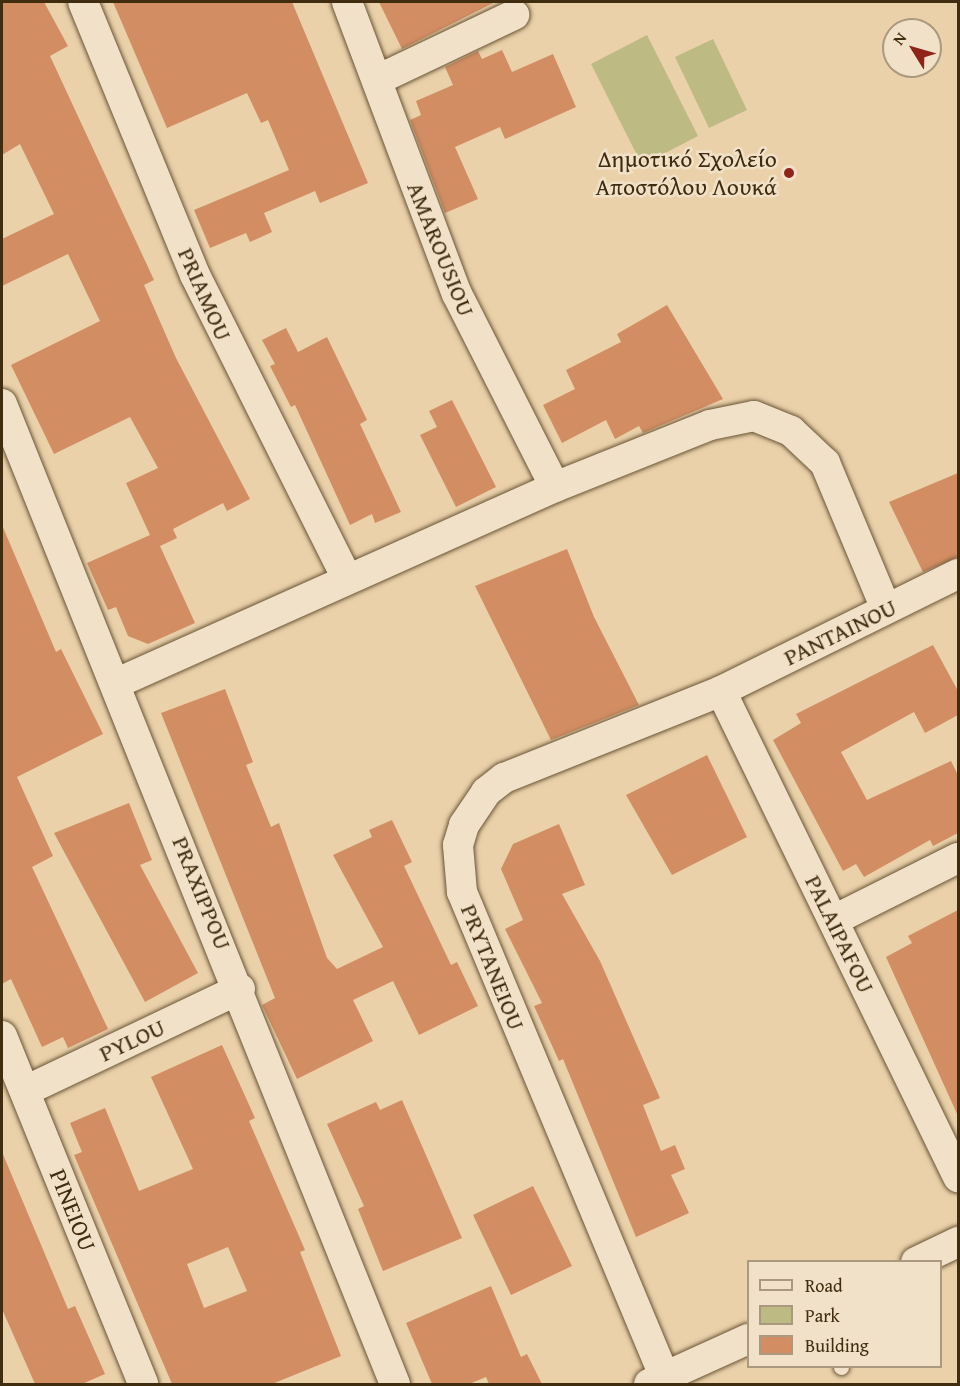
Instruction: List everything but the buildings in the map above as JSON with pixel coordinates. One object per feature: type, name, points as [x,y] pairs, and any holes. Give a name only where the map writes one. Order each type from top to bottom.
[{"type":"street","name":"PRIAMOU","points":[[83,2],[195,275],[346,577]]},
{"type":"street","name":"AMAROUSIOU","points":[[347,2],[458,294],[555,487]]},
{"type":"street","points":[[377,80],[514,15]]},
{"type":"street","name":"PRAXIPPOU","points":[[2,404],[240,988],[395,1384]]},
{"type":"street","points":[[117,683],[346,577],[555,487],[710,425],[754,416],[773,421],[808,443],[825,463],[886,609]]},
{"type":"street","name":"PANTAINOU","points":[[722,691],[958,574]]},
{"type":"street","name":"PALAIPAFOU","points":[[722,691],[958,1177]]},
{"type":"street","name":"PRYTANEIOU","points":[[657,1381],[462,892],[458,845],[473,809],[504,778],[722,691]]},
{"type":"street","points":[[834,920],[958,858]]},
{"type":"street","name":"PYLOU","points":[[25,1091],[240,988]]},
{"type":"street","name":"PINEIOU","points":[[2,1036],[143,1384]]},
{"type":"street","points":[[920,1260],[958,1242]]},
{"type":"street","points":[[657,1381],[747,1339]]},
{"type":"green space","points":[[647,35],[698,136],[642,165],[591,64]]},
{"type":"green space","points":[[713,39],[747,110],[709,128],[675,57]]},
{"type":"place","name":"Δημοτικό Σχολείο Αποστόλου Λουκά","points":[[789,173]]}]
